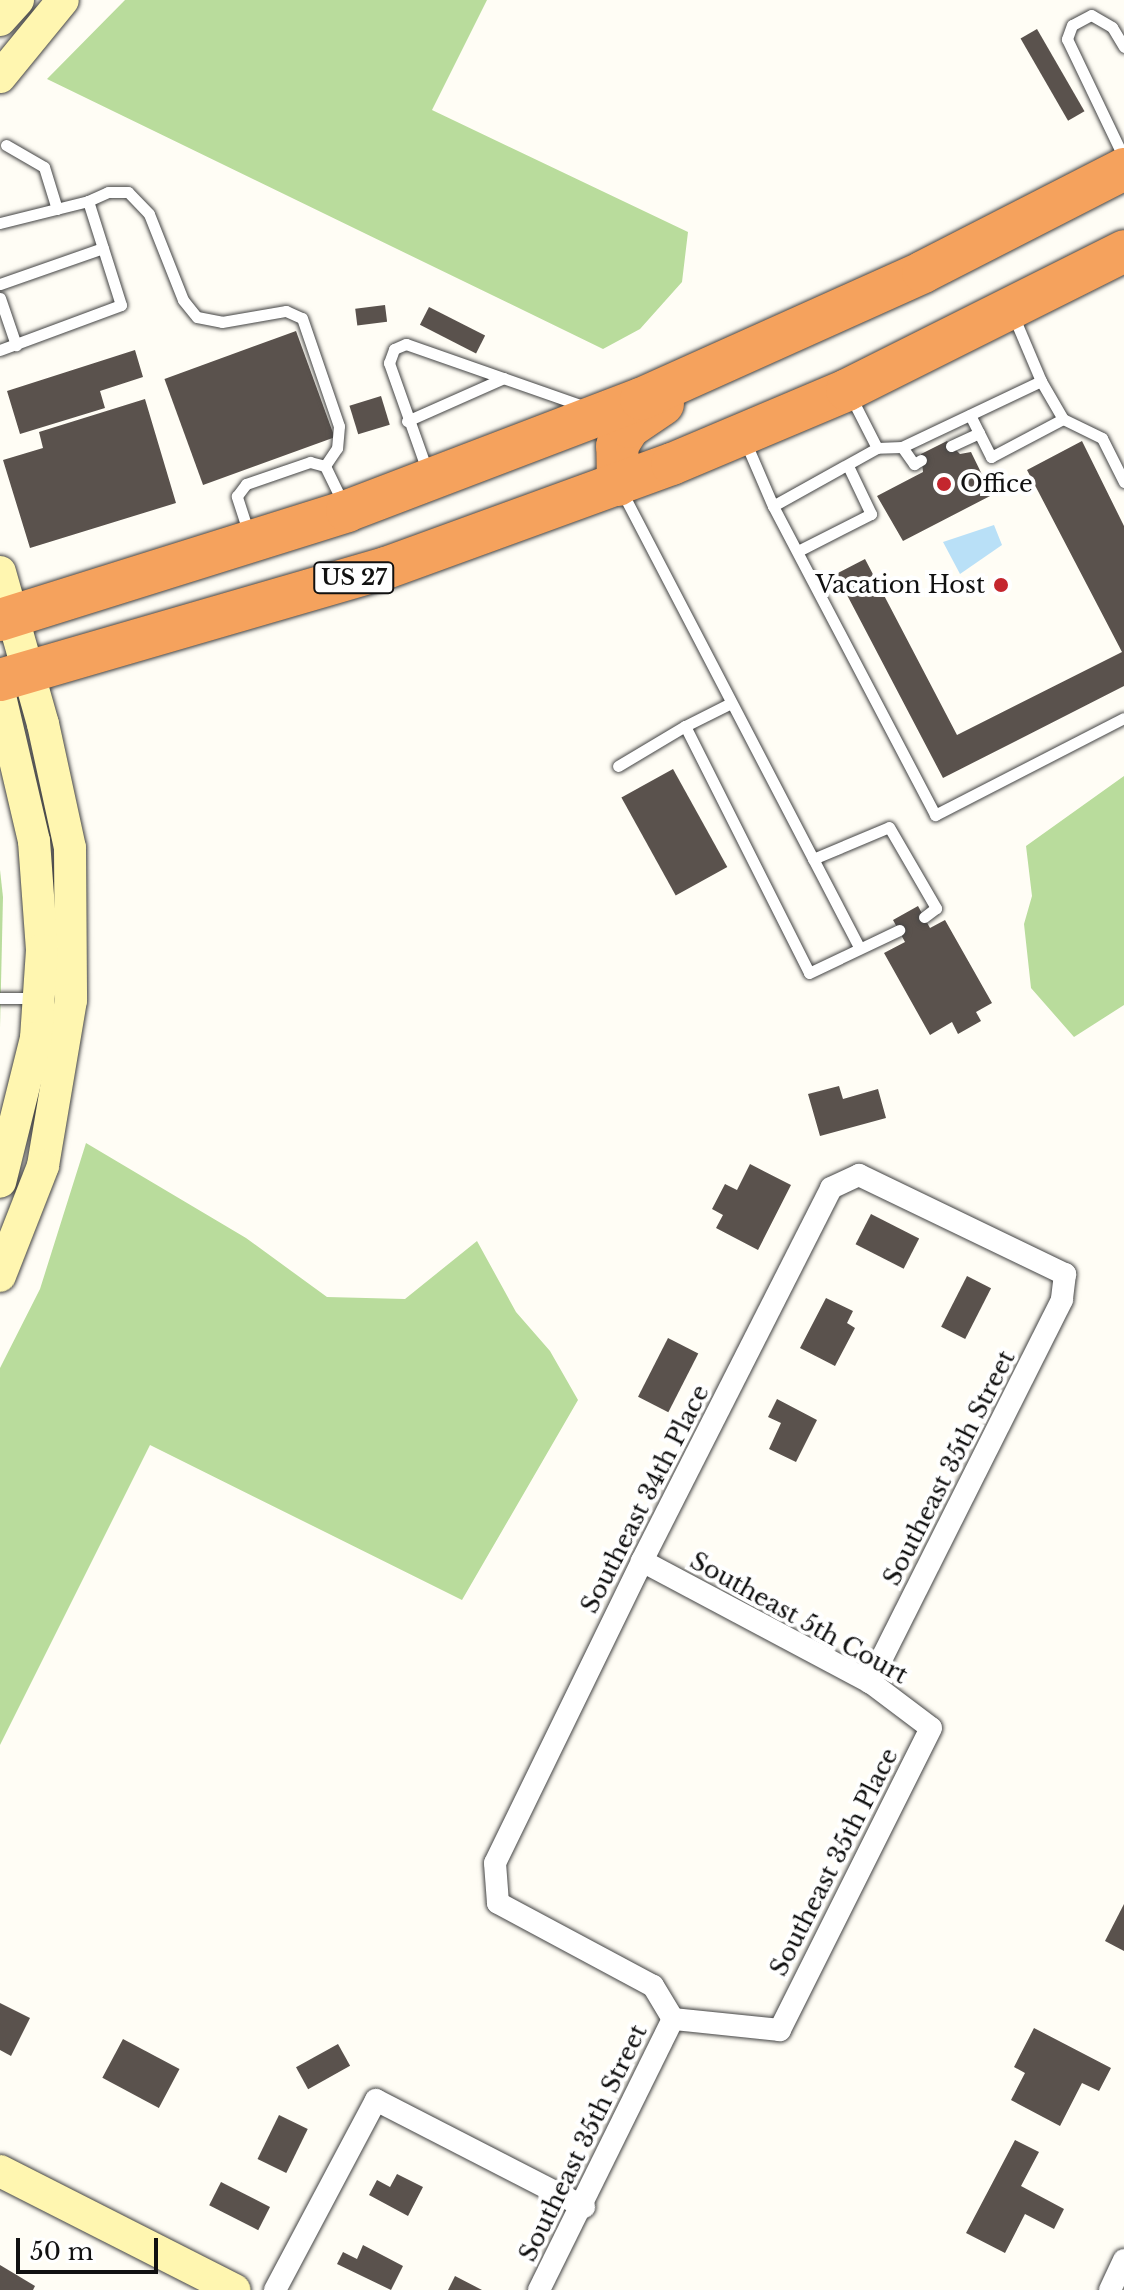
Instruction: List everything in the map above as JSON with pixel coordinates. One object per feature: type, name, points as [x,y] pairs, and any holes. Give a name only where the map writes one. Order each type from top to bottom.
[{"type":"highway","points":[[6,618],[347,511],[604,414],[763,346],[1124,169]]},
{"type":"highway","name":"US 27","points":[[10,683],[372,573],[618,485],[847,390],[1124,251]]},
{"type":"highway","points":[[618,485],[617,446],[629,427],[656,407],[717,381],[763,346]]},
{"type":"main road","points":[[0,20],[18,0]]},
{"type":"main road","points":[[0,77],[63,0]]},
{"type":"main road","points":[[0,572],[10,683],[34,841],[42,950],[36,1038],[0,1182]]},
{"type":"main road","points":[[0,1276],[43,1166],[71,1000],[70,848],[10,683]]},
{"type":"main road","points":[[0,2171],[235,2290]]},
{"type":"street","name":"Southeast 35th Street","points":[[859,1175],[1065,1274],[1062,1300],[870,1682]]},
{"type":"street","name":"Southeast 34th Place","points":[[673,2019],[653,1986],[498,1903],[495,1863],[642,1561],[831,1188],[859,1175]]},
{"type":"street","name":"Southeast 5th Court","points":[[642,1561],[870,1682],[927,1725]]},
{"type":"street","name":"Southeast 35th Place","points":[[673,2019],[780,2030],[927,1725]]},
{"type":"street","name":"Southeast 35th Street","points":[[539,2290],[584,2207],[673,2019]]},
{"type":"street","points":[[275,2290],[376,2100],[584,2207]]},
{"type":"street","points":[[1110,2290],[1124,2260]]},
{"type":"lane","points":[[1124,47],[1112,27],[1091,15],[1072,25],[1067,39],[1124,158]]},
{"type":"lane","points":[[6,145],[44,167],[57,209]]},
{"type":"lane","points":[[0,223],[88,201],[108,192],[128,192],[149,214],[183,300],[197,317],[222,322],[286,311],[302,318],[339,426],[337,448],[325,466]]},
{"type":"lane","points":[[0,350],[121,305],[88,201]]},
{"type":"lane","points":[[0,284],[103,248]]},
{"type":"lane","points":[[0,298],[16,345]]},
{"type":"lane","points":[[1011,310],[1041,381],[1063,419],[1102,438],[1124,482]]},
{"type":"lane","points":[[431,481],[407,421],[389,363],[394,349],[406,344],[604,414]]},
{"type":"lane","points":[[407,421],[504,378]]},
{"type":"lane","points":[[773,506],[877,448],[902,447],[1041,381]]},
{"type":"lane","points":[[847,390],[877,448]]},
{"type":"lane","points":[[970,415],[991,457],[1063,419]]},
{"type":"lane","points":[[951,446],[979,433]]},
{"type":"lane","points":[[742,435],[773,506],[935,815],[1124,718]]},
{"type":"lane","points":[[902,447],[914,464],[921,460]]},
{"type":"lane","points":[[252,542],[237,496],[246,484],[310,462],[325,466],[347,511]]},
{"type":"lane","points":[[798,551],[871,514],[848,466]]},
{"type":"lane","points":[[618,485],[859,947]]},
{"type":"lane","points":[[618,766],[731,703]]},
{"type":"lane","points":[[685,726],[809,973],[899,930]]},
{"type":"lane","points":[[813,859],[889,827],[936,908],[924,917]]},
{"type":"lane","points":[[0,998],[39,998]]},
{"type":"green space","points":[[125,0],[487,0],[432,110],[688,232],[682,282],[640,329],[603,349],[47,79]]},
{"type":"green space","points":[[1124,776],[1124,1005],[1074,1037],[1031,988],[1024,924],[1032,896],[1026,846]]},
{"type":"green space","points":[[0,870],[3,897],[0,1028]]},
{"type":"green space","points":[[86,1143],[246,1238],[327,1297],[405,1299],[477,1241],[516,1312],[550,1351],[578,1400],[462,1600],[150,1445],[0,1745],[0,1368],[40,1289]]},
{"type":"water","points":[[994,525],[1002,545],[960,574],[943,542]]},
{"type":"building","points":[[1037,29],[1084,111],[1068,121],[1021,38]]},
{"type":"building","points":[[385,305],[387,322],[357,326],[355,309]]},
{"type":"building","points":[[429,307],[485,336],[476,353],[420,325]]},
{"type":"building","points":[[296,331],[335,437],[203,485],[164,379]]},
{"type":"building","points":[[135,350],[143,377],[100,391],[105,408],[20,434],[7,391]]},
{"type":"building","points":[[381,396],[390,425],[358,434],[349,406]]},
{"type":"building","points":[[145,399],[176,503],[30,548],[3,460],[43,448],[39,432]]},
{"type":"building","name":"Office","points":[[947,441],[960,454],[971,452],[992,495],[903,541],[877,496],[923,472],[921,454]]},
{"type":"building","points":[[1082,441],[1124,526],[1124,686],[943,778],[836,574],[865,559],[957,735],[1122,652],[1027,470]]},
{"type":"building","points":[[673,769],[727,867],[676,896],[621,798]]},
{"type":"building","points":[[918,906],[930,928],[945,920],[992,1003],[976,1012],[981,1021],[958,1034],[952,1022],[930,1035],[884,953],[905,942],[893,920]]},
{"type":"building","points":[[839,1086],[843,1099],[878,1089],[886,1118],[820,1136],[808,1094]]},
{"type":"building","points":[[750,1164],[791,1185],[758,1250],[716,1228],[723,1215],[712,1209],[725,1184],[737,1190]]},
{"type":"building","points":[[871,1214],[919,1239],[904,1269],[856,1244]]},
{"type":"building","points":[[967,1276],[991,1288],[965,1339],[941,1327]]},
{"type":"building","points":[[826,1298],[853,1311],[847,1323],[855,1328],[835,1366],[800,1348]]},
{"type":"building","points":[[668,1338],[698,1353],[668,1412],[638,1397]]},
{"type":"building","points":[[777,1399],[817,1420],[796,1462],[769,1449],[781,1423],[768,1417]]},
{"type":"building","points":[[1124,1904],[1124,1951],[1105,1941]]},
{"type":"building","points":[[0,2003],[30,2018],[11,2056],[0,2050]]},
{"type":"building","points":[[1034,2028],[1111,2068],[1099,2091],[1082,2083],[1060,2126],[1011,2100],[1025,2073],[1014,2067]]},
{"type":"building","points":[[123,2039],[180,2069],[159,2108],[102,2078]]},
{"type":"building","points":[[338,2044],[350,2066],[308,2089],[296,2067]]},
{"type":"building","points":[[279,2115],[308,2129],[286,2173],[258,2159]]},
{"type":"building","points":[[1015,2140],[1039,2152],[1021,2186],[1064,2209],[1054,2229],[1025,2214],[1005,2253],[966,2233]]},
{"type":"building","points":[[397,2174],[423,2187],[408,2216],[369,2195],[377,2180],[390,2187]]},
{"type":"building","points":[[221,2182],[270,2207],[258,2230],[209,2205]]},
{"type":"building","points":[[363,2245],[403,2266],[391,2290],[337,2264],[343,2252],[357,2259]]},
{"type":"building","points":[[0,2265],[35,2286],[33,2290],[0,2290]]},
{"type":"building","points":[[455,2276],[482,2290],[448,2290]]},
{"type":"place","name":"Office","points":[[944,484]]},
{"type":"place","name":"Vacation Host","points":[[1001,585]]}]
